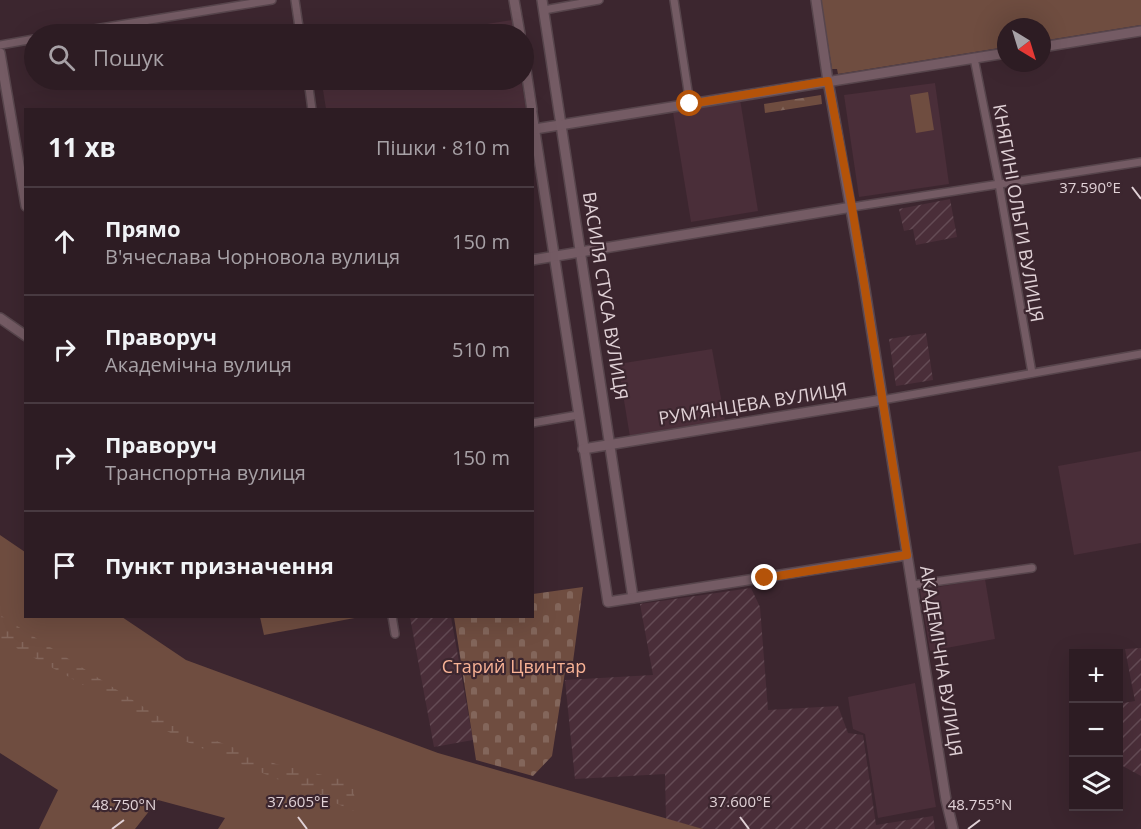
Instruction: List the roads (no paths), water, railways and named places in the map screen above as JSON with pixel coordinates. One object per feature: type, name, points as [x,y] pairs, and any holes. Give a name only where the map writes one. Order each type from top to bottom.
[{"type":"street","points":[[125,24],[273,0]]},
{"type":"street","points":[[295,0],[299,24]]},
{"type":"street","points":[[514,0],[518,24]]},
{"type":"street","points":[[543,5],[598,0]]},
{"type":"street","points":[[674,0],[690,104]]},
{"type":"street","name":"АКАДЕМІЧНА ВУЛИЦЯ","points":[[816,0],[828,81],[852,207],[946,800],[953,829]]},
{"type":"street","name":"ВАСИЛЯ СТУСА ВУЛИЦЯ","points":[[543,5],[633,598]]},
{"type":"street","points":[[1051,46],[1141,31]]},
{"type":"street","points":[[0,45],[24,41]]},
{"type":"street","points":[[0,53],[24,194]]},
{"type":"street","points":[[535,129],[997,54]]},
{"type":"street","name":"КНЯГИНІ ОЛЬГИ ВУЛИЦЯ","points":[[974,58],[999,184],[1032,374]]},
{"type":"street","points":[[309,90],[312,108]]},
{"type":"street","points":[[529,90],[532,108]]},
{"type":"street","points":[[534,123],[608,602],[907,555]]},
{"type":"street","points":[[534,260],[1141,162]]},
{"type":"street","points":[[0,318],[24,335]]},
{"type":"street","name":"РУМ’ЯНЦЕВА ВУЛИЦЯ","points":[[583,449],[882,400],[1141,354]]},
{"type":"street","points":[[534,423],[578,415]]},
{"type":"street","points":[[912,585],[1032,568]]},
{"type":"street","points":[[392,618],[395,634]]},
{"type":"park label","name":"Старий Цвинтар","points":[[514,667]]}]
